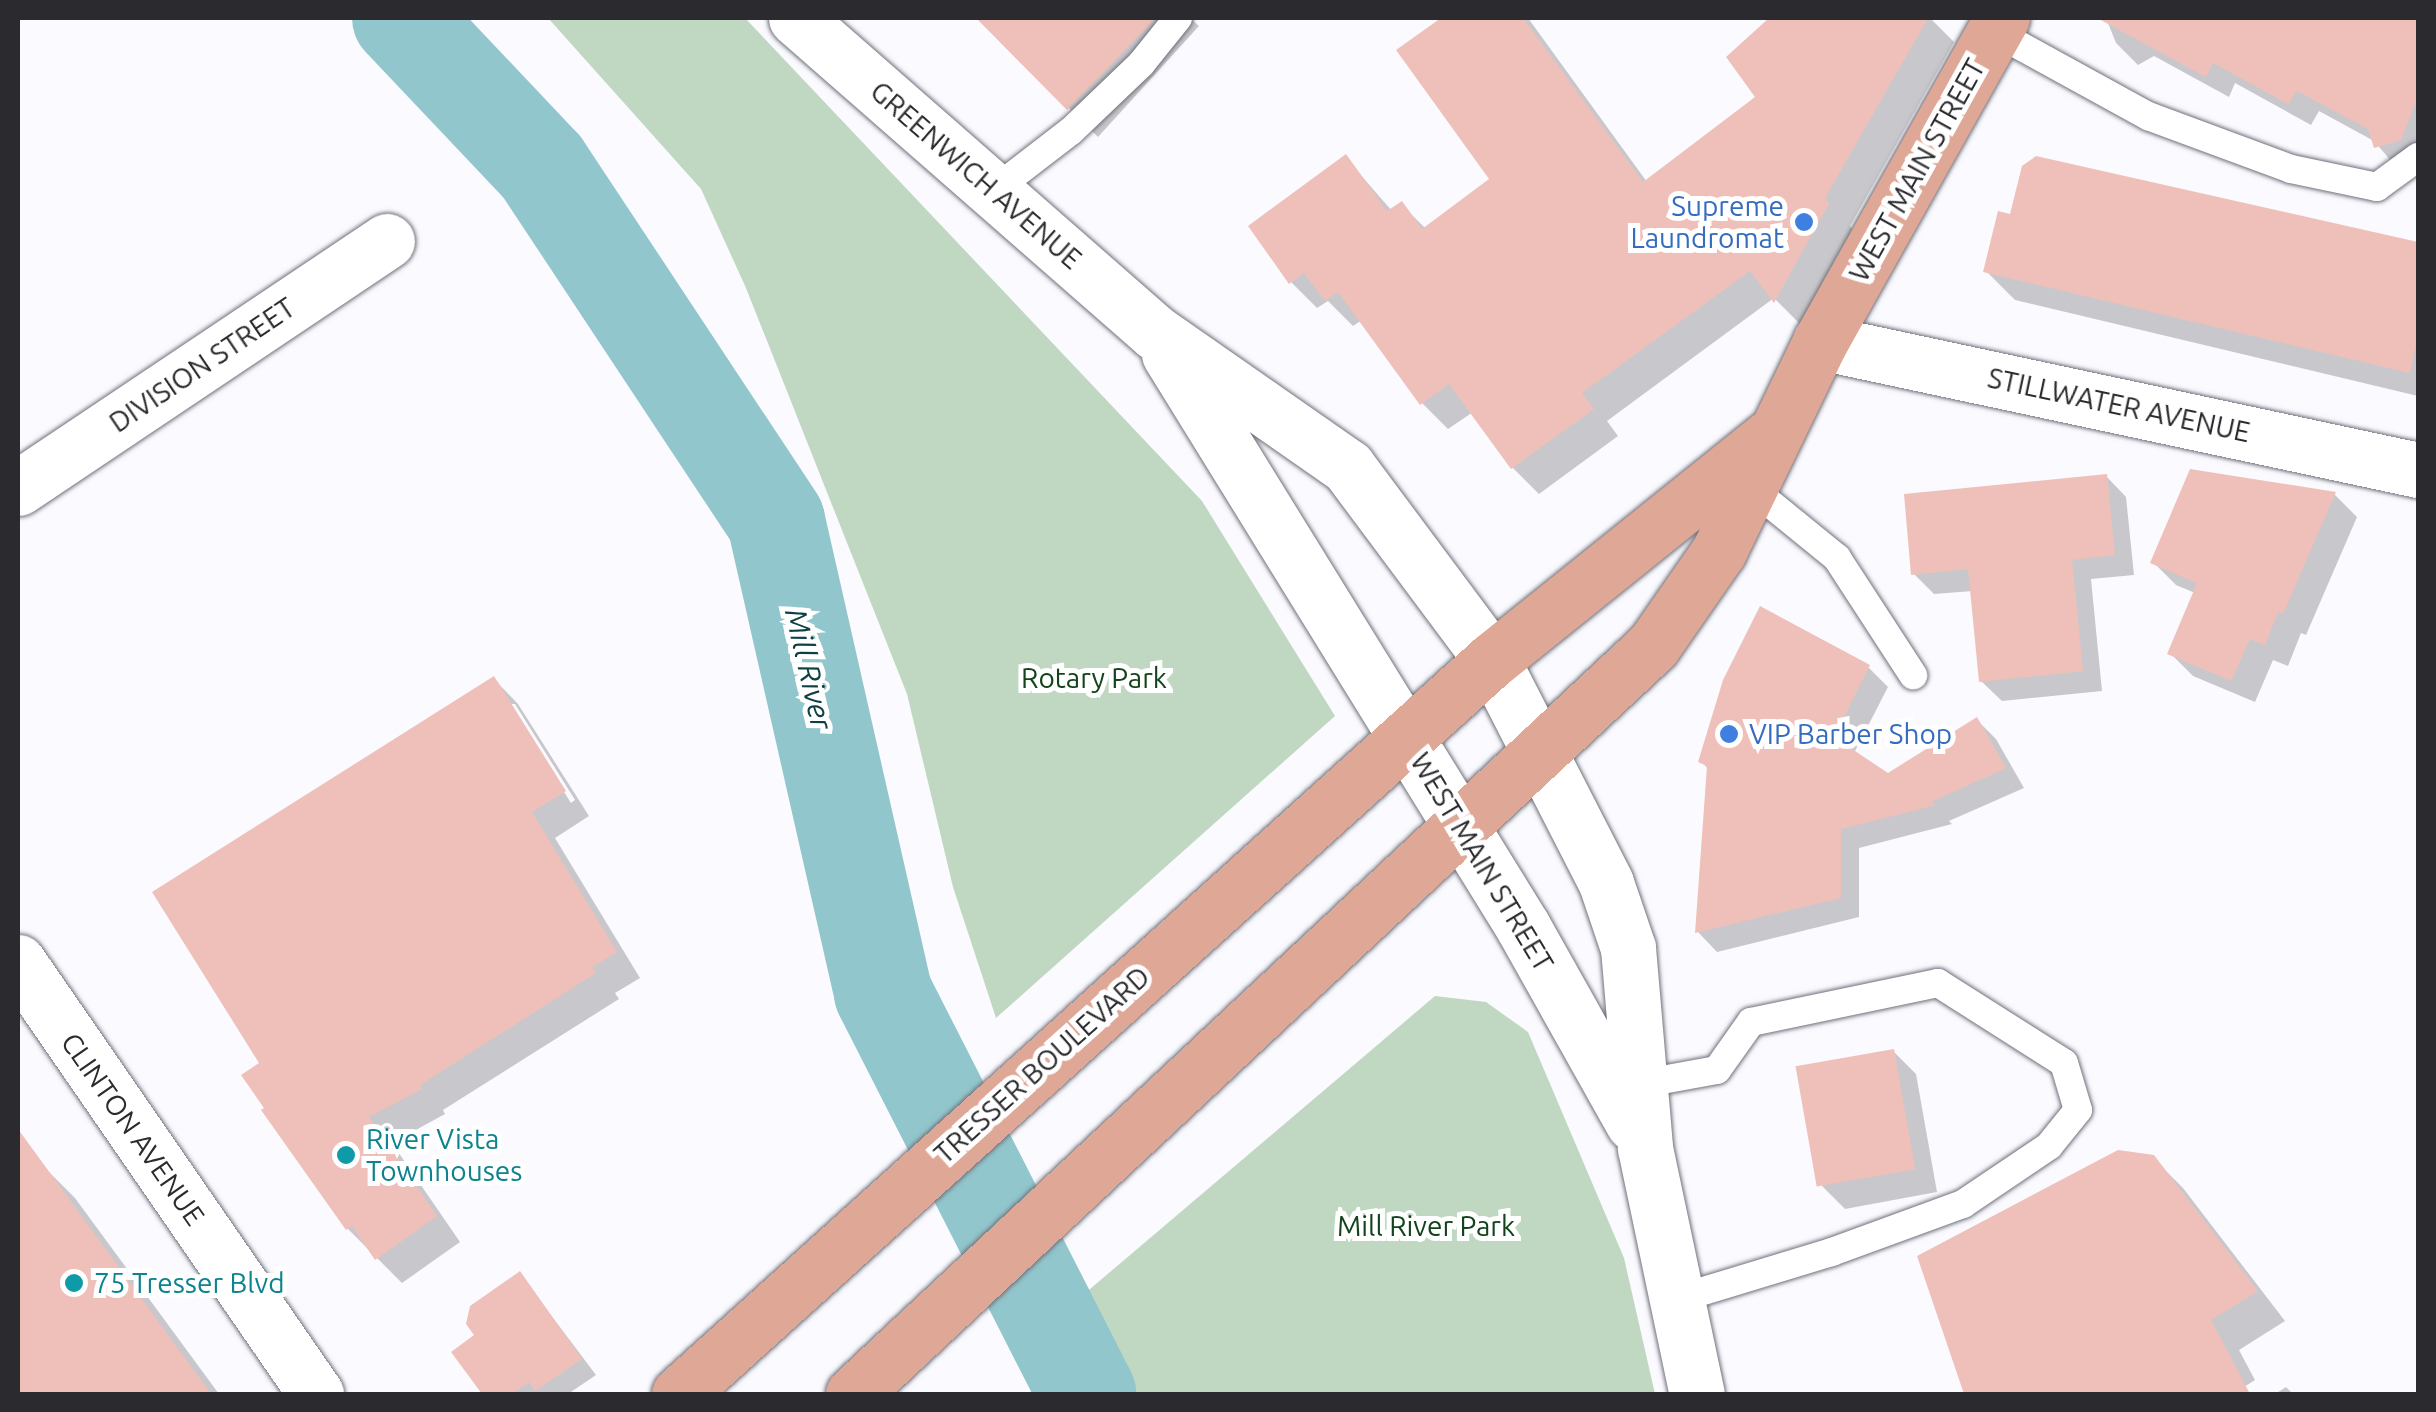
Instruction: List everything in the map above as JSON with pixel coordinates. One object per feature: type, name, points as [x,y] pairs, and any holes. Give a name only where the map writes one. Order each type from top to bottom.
[{"type":"main road","name":"GREENWICH AVENUE","points":[[796,18],[1156,333],[1348,467],[1492,660],[1540,749]]},
{"type":"main road","name":"WEST MAIN STREET","points":[[1697,1394],[1645,1148],[1628,948],[1606,883],[1540,749],[1584,714],[1653,646],[1720,551],[1820,342],[1993,22]]},
{"type":"main road","name":"DIVISION STREET","points":[[18,488],[387,241]]},
{"type":"main road","name":"GREENWICH AVENUE","points":[[1156,333],[1407,737]]},
{"type":"main road","name":"STILLWATER AVENUE","points":[[1820,342],[2418,470]]},
{"type":"main road","name":"WEST MAIN STREET","points":[[1645,1148],[1614,1084],[1551,974],[1459,829],[1407,737],[1492,660],[1780,430]]},
{"type":"main road","name":"TRESSER BOULEVARD","points":[[680,1394],[1407,737]]},
{"type":"main road","points":[[853,1394],[1540,749]]},
{"type":"main road","name":"CLINTON AVENUE","points":[[18,962],[316,1394]]},
{"type":"lane","points":[[994,191],[1072,131],[1140,64],[1178,18]]},
{"type":"lane","points":[[1993,22],[2148,116],[2291,170],[2377,187],[2418,157]]},
{"type":"lane","points":[[1751,488],[1837,558],[1913,675]]},
{"type":"lane","points":[[1640,1084],[1718,1070],[1751,1022],[1938,983],[2064,1063],[2078,1110],[2049,1146],[1963,1204],[1832,1252],[1677,1299]]},
{"type":"green space","name":"Rotary Park","points":[[548,18],[745,18],[1202,501],[1335,716],[996,1018],[953,887],[907,694],[746,288],[701,189]]},
{"type":"green space","name":"Mill River Park","points":[[1435,996],[1486,1002],[1528,1032],[1624,1258],[1655,1394],[1087,1394],[1050,1323]]},
{"type":"building","points":[[976,18],[1156,18],[1067,110]]},
{"type":"building","points":[[1441,18],[1523,18],[1643,182],[1755,97],[1726,57],[1769,18],[1928,18],[1825,198],[1829,203],[1774,303],[1750,271],[1582,393],[1594,409],[1511,469],[1449,384],[1420,405],[1338,292],[1325,301],[1304,273],[1289,284],[1248,226],[1346,154],[1387,211],[1402,201],[1422,229],[1489,179],[1396,50]]},
{"type":"building","points":[[2097,18],[2418,18],[2418,96],[2401,140],[2374,148],[2368,129],[2297,91],[2288,104],[2213,63],[2206,77]]},
{"type":"building","points":[[2036,156],[2418,242],[2418,335],[2410,373],[1983,272],[1998,211],[2010,214],[2022,166]]},
{"type":"building","points":[[2190,469],[2336,492],[2283,614],[2278,612],[2265,645],[2250,639],[2231,681],[2167,654],[2197,583],[2150,563]]},
{"type":"building","points":[[2107,474],[2115,555],[2072,560],[2083,671],[1979,682],[1968,569],[1911,575],[1904,494]]},
{"type":"building","points":[[1760,606],[1870,665],[1834,737],[1888,773],[1977,717],[2006,768],[1931,802],[1936,805],[1841,829],[1841,898],[1695,933],[1707,766],[1698,762],[1723,680]]},
{"type":"building","points":[[494,676],[566,791],[532,812],[617,952],[592,967],[596,973],[420,1085],[422,1089],[369,1117],[437,1216],[375,1260],[352,1226],[346,1230],[261,1110],[264,1108],[241,1075],[259,1063],[152,892]]},
{"type":"building","points":[[1894,1049],[1915,1169],[1817,1187],[1796,1066]]},
{"type":"building","name":"75 Tresser Blvd","points":[[18,1129],[211,1394],[18,1394]]},
{"type":"building","points":[[2118,1150],[2154,1155],[2258,1291],[2211,1320],[2250,1394],[1964,1394],[1917,1256]]},
{"type":"building","points":[[520,1271],[582,1359],[535,1391],[529,1382],[512,1394],[482,1394],[451,1352],[474,1335],[466,1324],[470,1306]]},
{"type":"waterway","name":"Mill River","points":[[401,18],[542,167],[776,521],[883,993],[1087,1394]]},
{"type":"place","name":"Supreme Laundromat","points":[[1804,222]]},
{"type":"place","name":"VIP Barber Shop","points":[[1729,734]]},
{"type":"place","name":"River Vista Townhouses","points":[[346,1155]]},
{"type":"place","name":"75 Tresser Blvd","points":[[74,1283]]}]
